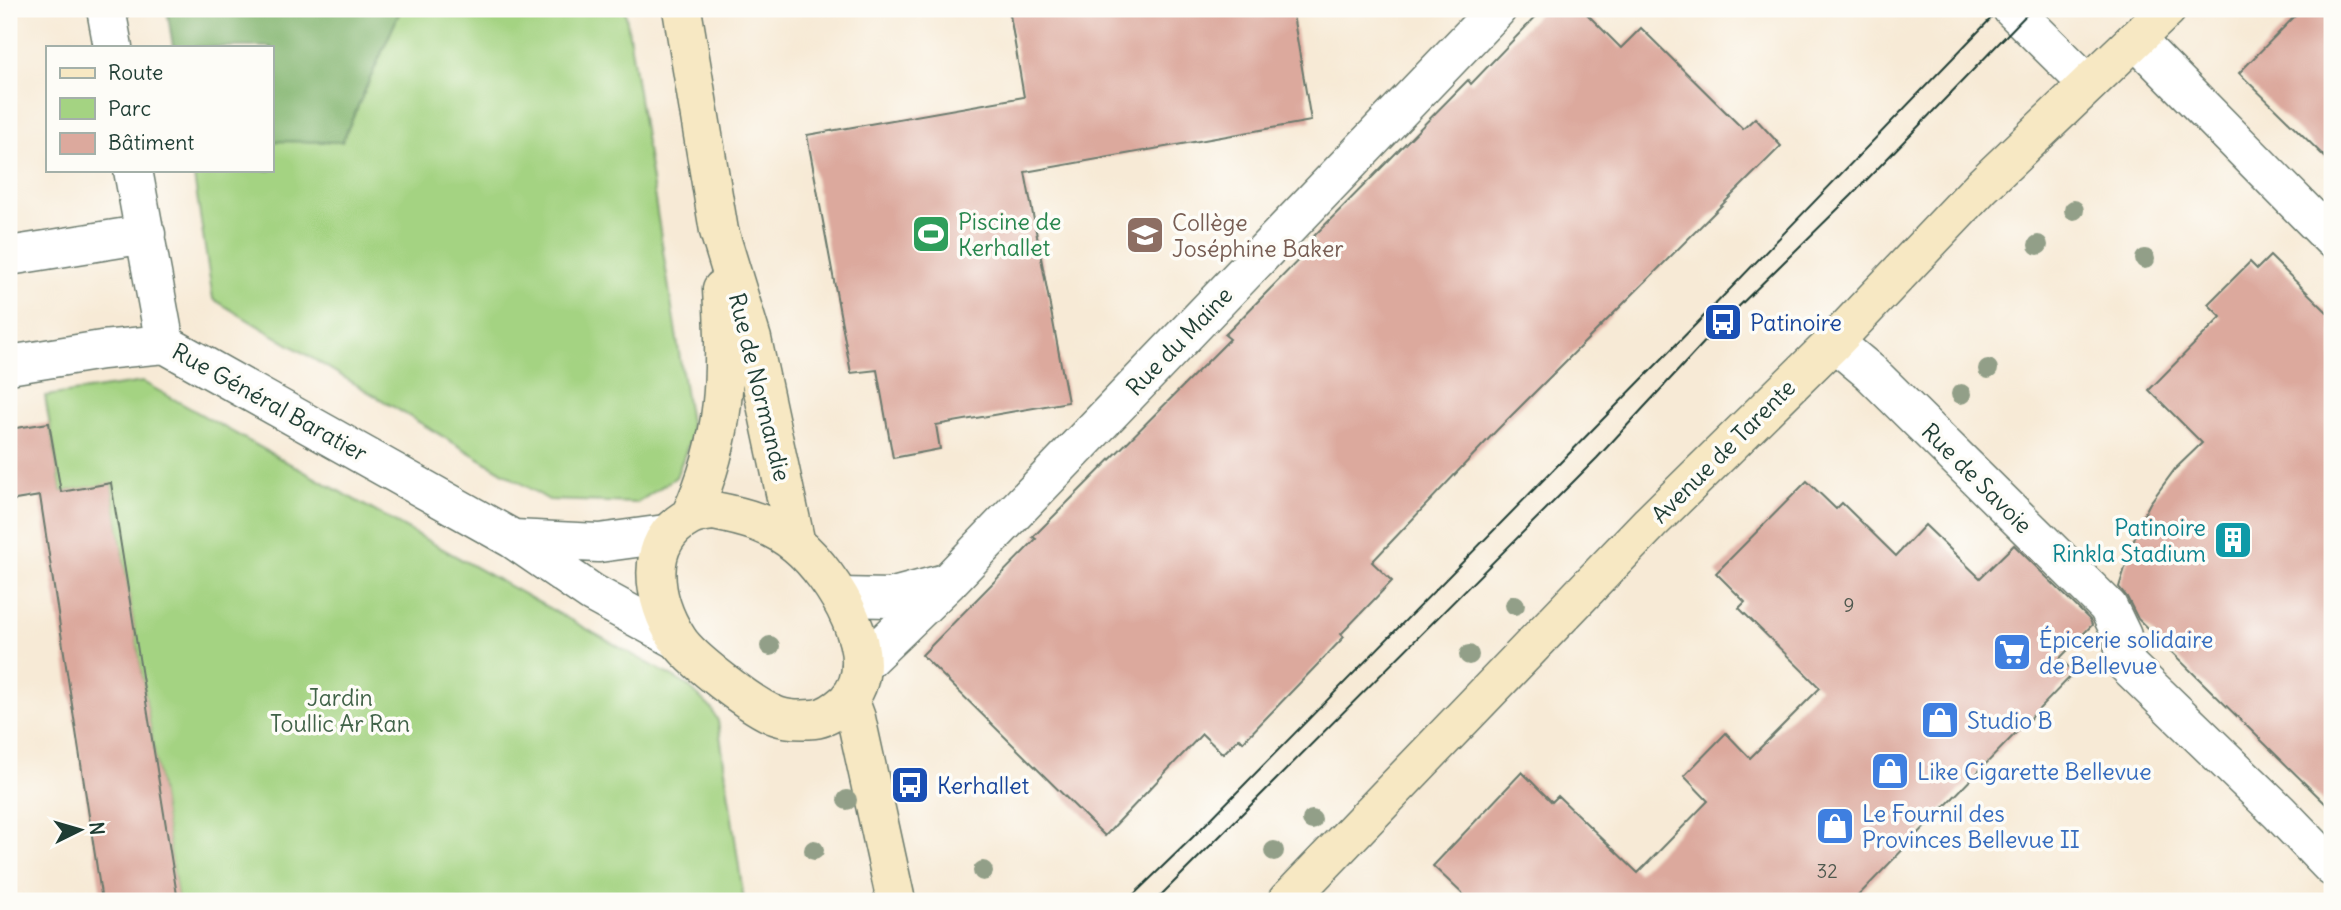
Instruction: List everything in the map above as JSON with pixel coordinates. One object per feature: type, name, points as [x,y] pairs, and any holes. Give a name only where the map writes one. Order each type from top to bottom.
[{"type":"street","points":[[106,9],[113,46]]},
{"type":"street","name":"Rue de Normandie","points":[[678,525],[702,490],[713,453],[724,396],[725,346],[719,231],[682,9]]},
{"type":"street","name":"Rue du Maine","points":[[855,683],[947,583],[1497,9]]},
{"type":"street","points":[[2012,9],[2088,85]]},
{"type":"street","name":"Avenue de Tarente","points":[[1287,901],[1650,523],[1834,342],[1982,186],[2167,9]]},
{"type":"street","points":[[2136,40],[2332,239]]},
{"type":"street","points":[[133,172],[165,344]]},
{"type":"street","name":"Rue de Normandie","points":[[719,231],[752,339],[796,544]]},
{"type":"street","points":[[9,256],[146,234]]},
{"type":"street","name":"Rue de Savoie","points":[[1834,342],[1870,372],[2108,607],[2122,636],[2126,664],[2332,867]]},
{"type":"street","name":"Rue Général Baratier","points":[[9,365],[102,350],[165,344],[513,539],[592,593],[678,640]]},
{"type":"street","points":[[855,683],[839,708],[818,719],[799,720],[776,716],[746,699],[678,640],[659,603],[656,566],[678,525],[714,511],[768,524],[796,544],[818,565],[841,597],[853,622],[855,683],[856,718],[896,901]]},
{"type":"street","name":"Rue Général Baratier","points":[[513,539],[599,543],[678,525]]},
{"type":"street","points":[[841,597],[889,598],[947,583]]},
{"type":"green space","points":[[167,9],[401,9],[342,142],[273,141],[273,46],[173,46]]},
{"type":"green space","points":[[401,9],[625,9],[692,435],[676,477],[637,503],[549,500],[213,299],[193,172],[273,172],[273,141],[342,142]]},
{"type":"green space","name":"Jardin Toullic Ar Ran","points":[[143,382],[687,685],[711,708],[718,721],[744,901],[178,901],[111,484],[61,492],[45,396]]},
{"type":"building","points":[[1009,9],[1292,9],[1311,121],[1025,172],[1068,402],[936,425],[940,449],[893,458],[877,370],[851,373],[807,135],[1024,97]]},
{"type":"building","points":[[1543,9],[1582,9],[1621,48],[1641,28],[1743,129],[1755,118],[1781,146],[1497,430],[1372,562],[1392,581],[1341,634],[1344,637],[1243,742],[1239,738],[1223,754],[1202,734],[1105,836],[922,655],[1036,539],[1033,537],[1230,339],[1225,335],[1316,242],[1312,238],[1468,80],[1471,84]]},
{"type":"building","points":[[2302,9],[2332,9],[2332,164],[2239,73]]},
{"type":"building","name":"Patinoire Rinkla Stadium","points":[[2270,256],[2332,317],[2332,810],[2138,619],[2119,587],[2139,524],[2150,503],[2175,469],[2202,443],[2149,390],[2221,317],[2208,304],[2250,262],[2257,269]]},
{"type":"building","points":[[49,423],[61,492],[111,483],[178,901],[102,901],[40,496],[9,501],[9,429]]},
{"type":"building","points":[[1807,481],[1836,509],[1842,503],[1896,556],[1925,525],[1980,578],[2014,545],[2090,620],[2092,625],[2060,658],[2074,673],[1853,901],[1470,901],[1433,866],[1522,772],[1552,802],[1558,796],[1638,873],[1708,801],[1684,776],[1726,733],[1750,758],[1820,688],[1739,608],[1745,602],[1716,573]]},
{"type":"tram line","points":[[1127,901],[1706,314],[2000,9]]},
{"type":"tram line","points":[[1155,901],[1597,458],[1723,322],[1851,196],[2032,9]]},
{"type":"place","name":"Piscine de Kerhallet","points":[[931,234]]},
{"type":"place","name":"Collège Joséphine Baker","points":[[1145,235]]},
{"type":"place","name":"Patinoire","points":[[1723,322]]},
{"type":"place","name":"Patinoire Rinkla Stadium","points":[[2233,540]]},
{"type":"place","name":"Épicerie solidaire de Bellevue","points":[[2012,652]]},
{"type":"place","name":"Studio B","points":[[1940,720]]},
{"type":"place","name":"Like Cigarette Bellevue","points":[[1890,771]]},
{"type":"place","name":"Kerhallet","points":[[910,785]]},
{"type":"place","name":"Le Fournil des Provinces Bellevue II","points":[[1835,826]]}]
